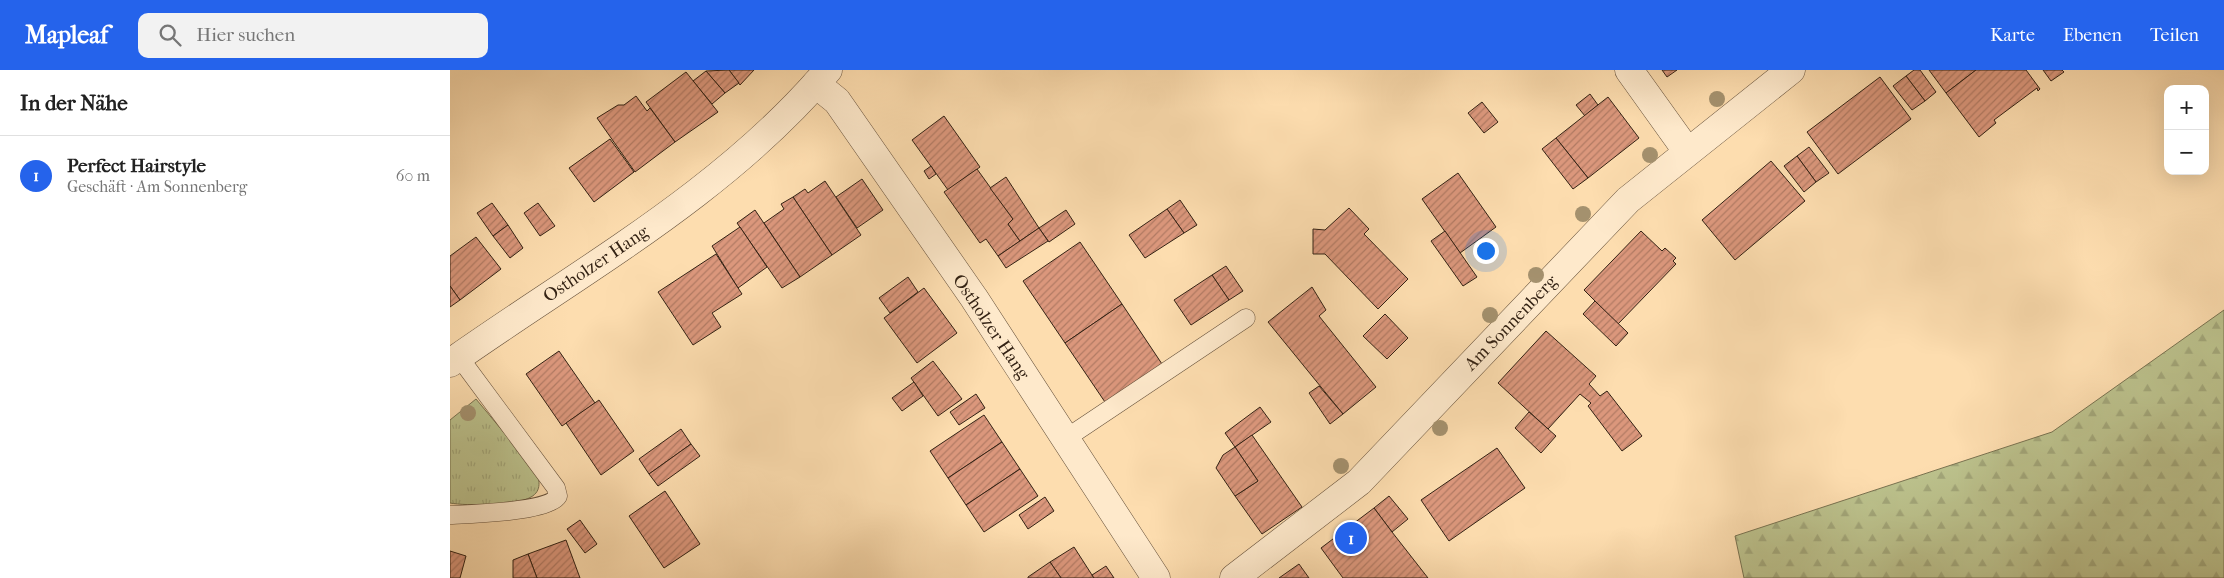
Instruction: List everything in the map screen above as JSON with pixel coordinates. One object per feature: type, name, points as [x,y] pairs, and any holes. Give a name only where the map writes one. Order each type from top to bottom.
[{"type":"street","points":[[1629,70],[1687,151]]},
{"type":"street","name":"Am Sonnenberg","points":[[1234,578],[1359,482],[1628,200],[1687,151],[1791,70]]},
{"type":"street","name":"Ostholzer Hang","points":[[454,360],[649,228],[730,168],[822,77],[974,298],[1156,578]]},
{"type":"lane","points":[[1065,439],[1246,318]]},
{"type":"lane","name":"Ostholzer Hang","points":[[450,515],[534,507],[549,503],[558,496],[556,488],[454,360]]},
{"type":"green space","points":[[2224,310],[2224,578],[1744,578],[1735,536],[2052,432]]},
{"type":"green space","points":[[476,399],[535,470],[539,485],[537,492],[531,497],[503,504],[467,505],[450,503],[450,420]]},
{"type":"building","points":[[729,70],[754,70],[740,85]]},
{"type":"building","points":[[729,70],[739,83],[725,93],[706,71]]},
{"type":"building","points":[[1662,70],[1677,70],[1667,77]]},
{"type":"building","points":[[1914,70],[1920,70],[1936,92],[1925,101],[1906,76]]},
{"type":"building","points":[[1929,70],[1976,70],[1946,93]]},
{"type":"building","points":[[1976,70],[2026,70],[2040,89],[2038,91],[2037,88],[1994,120],[1996,123],[1979,137],[1946,93]]},
{"type":"building","points":[[2043,70],[2062,70],[2064,72],[2051,81]]},
{"type":"building","points":[[706,71],[725,93],[712,104],[693,81]]},
{"type":"building","points":[[686,72],[718,112],[675,142],[646,102]]},
{"type":"building","points":[[1906,76],[1925,101],[1912,110],[1893,86]]},
{"type":"building","points":[[1880,77],[1911,119],[1838,174],[1807,132]]},
{"type":"building","points":[[1590,94],[1598,105],[1585,116],[1576,105]]},
{"type":"building","points":[[636,96],[647,111],[650,108],[675,142],[635,172],[597,118],[618,105],[624,105]]},
{"type":"building","points":[[1608,97],[1639,138],[1588,178],[1556,138]]},
{"type":"building","points":[[1482,102],[1498,122],[1484,133],[1468,113]]},
{"type":"building","points":[[944,116],[980,167],[948,190],[912,140]]},
{"type":"building","points":[[1556,138],[1588,178],[1573,189],[1542,149]]},
{"type":"building","points":[[610,139],[634,172],[594,202],[569,168]]},
{"type":"building","points":[[1809,147],[1829,173],[1816,182],[1797,156]]},
{"type":"building","points":[[1797,156],[1816,182],[1804,192],[1784,166]]},
{"type":"building","points":[[1771,161],[1805,201],[1735,260],[1702,220]]},
{"type":"building","points":[[931,166],[936,174],[929,179],[924,171]]},
{"type":"building","points":[[977,169],[1013,219],[1008,224],[1020,241],[998,256],[986,239],[980,243],[944,192]]},
{"type":"building","points":[[1458,173],[1496,227],[1460,253],[1422,199]]},
{"type":"building","points":[[1006,177],[1039,228],[1020,241],[1008,224],[1013,219],[990,188]]},
{"type":"building","points":[[862,179],[883,210],[857,228],[836,197]]},
{"type":"building","points":[[825,181],[861,235],[832,255],[793,197],[805,189],[808,193]]},
{"type":"building","points":[[793,197],[832,255],[800,277],[764,223],[784,209],[781,204]]},
{"type":"building","points":[[1180,200],[1197,225],[1184,233],[1167,209]]},
{"type":"building","points":[[492,203],[508,225],[493,236],[477,213]]},
{"type":"building","points":[[538,203],[555,226],[540,236],[524,213]]},
{"type":"building","points":[[1349,208],[1369,229],[1364,234],[1408,279],[1378,309],[1325,254],[1313,254],[1313,229],[1325,230]]},
{"type":"building","points":[[1167,209],[1184,233],[1145,258],[1129,235]]},
{"type":"building","points":[[755,210],[800,277],[782,288],[737,223]]},
{"type":"building","points":[[1066,210],[1075,224],[1049,242],[1039,228]]},
{"type":"building","points":[[508,225],[523,248],[510,258],[493,236]]},
{"type":"building","points":[[740,227],[767,267],[738,288],[712,246]]},
{"type":"building","points":[[1039,228],[1048,241],[1006,268],[998,256]]},
{"type":"building","points":[[1445,231],[1477,277],[1463,286],[1431,241]]},
{"type":"building","points":[[1641,231],[1662,251],[1665,248],[1676,258],[1673,261],[1676,264],[1618,324],[1584,290]]},
{"type":"building","points":[[476,237],[501,269],[460,300],[450,286],[450,256]]},
{"type":"building","points":[[1080,242],[1122,304],[1065,343],[1023,281]]},
{"type":"building","points":[[716,254],[742,294],[712,313],[721,327],[693,345],[658,292]]},
{"type":"building","points":[[1226,266],[1243,291],[1229,300],[1212,275]]},
{"type":"building","points":[[1212,275],[1229,300],[1191,325],[1174,300]]},
{"type":"building","points":[[908,277],[918,292],[890,313],[879,298]]},
{"type":"building","points":[[450,286],[460,300],[450,307]]},
{"type":"building","points":[[1312,287],[1326,310],[1319,316],[1376,387],[1343,414],[1268,322]]},
{"type":"building","points":[[924,288],[957,333],[917,363],[884,318]]},
{"type":"building","points":[[1595,301],[1628,333],[1616,346],[1583,314]]},
{"type":"building","points":[[1122,304],[1164,367],[1107,405],[1065,343]]},
{"type":"building","points":[[1385,314],[1408,338],[1387,359],[1363,336]]},
{"type":"building","points":[[1546,331],[1596,376],[1589,384],[1600,396],[1607,391],[1642,436],[1622,451],[1588,406],[1591,403],[1580,394],[1548,429],[1498,383]]},
{"type":"building","points":[[559,351],[595,403],[562,426],[526,374]]},
{"type":"building","points":[[933,361],[962,399],[938,416],[911,378]]},
{"type":"building","points":[[914,382],[923,396],[902,411],[892,398]]},
{"type":"building","points":[[1319,386],[1343,414],[1330,424],[1309,393]]},
{"type":"building","points":[[976,394],[985,408],[959,425],[950,412]]},
{"type":"building","points":[[599,400],[634,451],[601,475],[566,423]]},
{"type":"building","points":[[1260,407],[1271,422],[1235,447],[1225,433]]},
{"type":"building","points":[[1529,412],[1556,436],[1541,453],[1515,428]]},
{"type":"building","points":[[984,415],[1002,442],[948,478],[930,451]]},
{"type":"building","points":[[681,429],[691,444],[649,474],[639,459]]},
{"type":"building","points":[[1252,435],[1302,507],[1262,534],[1235,496],[1258,481],[1235,447]]},
{"type":"building","points":[[1002,442],[1020,469],[966,505],[948,478]]},
{"type":"building","points":[[691,444],[700,456],[658,486],[649,474]]},
{"type":"building","points":[[1235,447],[1258,481],[1235,496],[1216,468],[1223,455]]},
{"type":"building","points":[[1497,448],[1525,488],[1449,541],[1421,500]]},
{"type":"building","points":[[1020,469],[1038,496],[984,532],[966,505]]},
{"type":"building","points":[[665,491],[700,544],[664,568],[629,516]]},
{"type":"building","points":[[1389,496],[1408,519],[1392,532],[1374,508]]},
{"type":"building","points":[[1045,497],[1054,511],[1028,529],[1019,515]]},
{"type":"building","points":[[1374,508],[1428,578],[1343,578],[1321,548]]},
{"type":"building","points":[[580,520],[597,544],[585,553],[567,529]]},
{"type":"building","points":[[566,540],[580,578],[537,578],[528,554]]},
{"type":"building","points":[[1074,547],[1094,578],[1061,578],[1050,562]]},
{"type":"building","points":[[450,551],[466,556],[460,578],[450,578]]},
{"type":"building","points":[[528,554],[537,578],[513,578],[513,560]]},
{"type":"building","points":[[1050,562],[1061,578],[1028,578],[1028,577]]},
{"type":"building","points":[[1299,564],[1309,578],[1279,578]]},
{"type":"building","points":[[1106,566],[1114,578],[1094,578],[1092,575]]},
{"type":"place","name":"Perfect Hairstyle","points":[[1351,538]]}]
